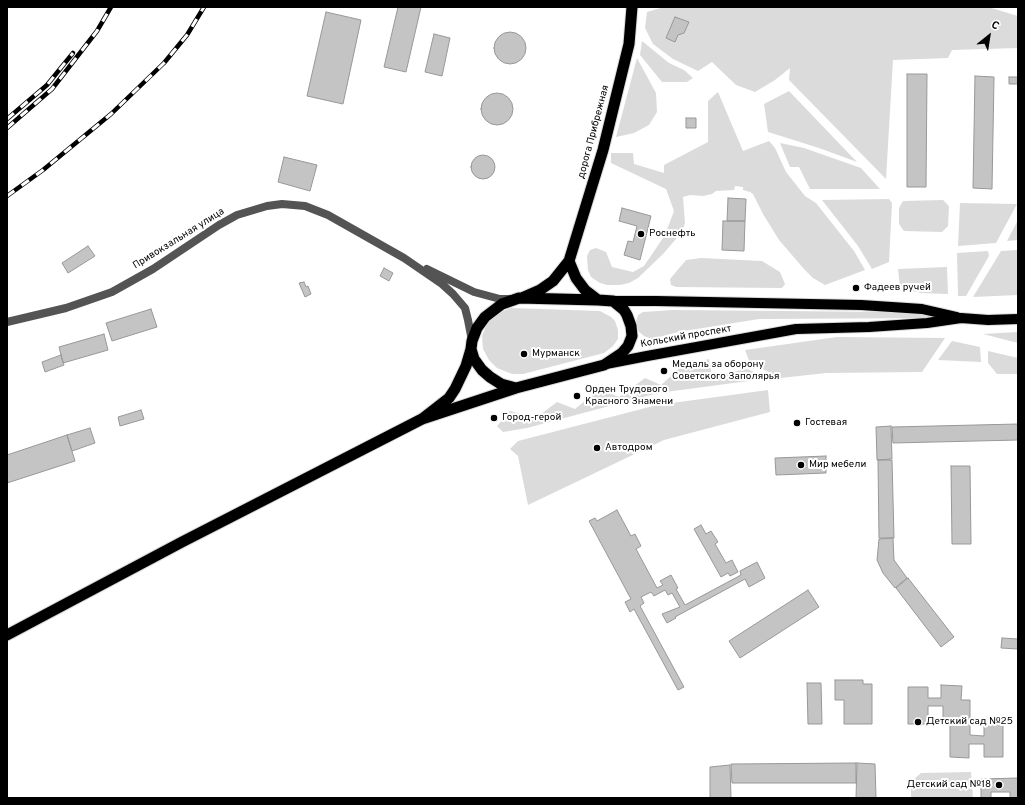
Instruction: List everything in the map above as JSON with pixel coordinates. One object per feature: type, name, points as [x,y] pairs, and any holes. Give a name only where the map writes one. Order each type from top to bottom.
[{"type":"highway","name":"дорога Прибрежная","points":[[422,419],[449,398],[455,390],[466,366],[477,328],[485,317],[502,304],[540,290],[553,282],[569,260],[603,150],[629,44],[632,7]]},
{"type":"highway","points":[[569,260],[576,278],[585,290],[598,300]]},
{"type":"highway","name":"Кольский проспект","points":[[516,299],[613,301]]},
{"type":"highway","points":[[604,364],[622,353],[628,346],[632,336],[631,326],[627,315],[624,310],[613,301]]},
{"type":"highway","points":[[472,345],[474,359],[490,378],[501,384],[516,388]]},
{"type":"highway","name":"Кольский проспект","points":[[422,419],[516,388],[604,364]]},
{"type":"highway","points":[[7,634],[189,538],[422,419]]},
{"type":"main road","name":"Кольский проспект","points":[[613,301],[861,305],[922,309],[961,318]]},
{"type":"main road","name":"Кольский проспект","points":[[604,364],[796,329],[876,327],[927,323],[961,318],[988,320],[1018,319]]},
{"type":"street","name":"Привокзальная улица","points":[[7,322],[66,308],[112,292],[152,269],[236,215],[268,206],[282,204],[305,206],[328,215],[405,259]]},
{"type":"street","points":[[405,259],[474,292],[500,299],[516,299]]},
{"type":"street","points":[[405,259],[442,284],[453,294],[464,308],[468,320],[472,345]]},
{"type":"shaded area","points":[[664,7],[988,7],[1018,16],[1018,48],[952,50],[948,58],[893,60],[886,179],[789,80],[790,68],[775,80],[755,92],[736,85],[712,62],[698,71],[673,59],[653,44],[645,28],[647,12]]},
{"type":"shaded area","points":[[642,41],[669,63],[684,70],[693,78],[687,82],[662,82],[640,55]]},
{"type":"shaded area","points":[[637,58],[656,93],[657,112],[649,125],[634,133],[616,137]]},
{"type":"shaded area","points":[[789,91],[857,162],[768,132],[764,104]]},
{"type":"shaded area","points":[[718,92],[743,151],[769,141],[775,148],[786,172],[805,196],[816,203],[854,251],[865,270],[825,285],[813,278],[779,240],[753,194],[743,190],[743,187],[735,186],[734,190],[716,191],[712,194],[703,196],[690,195],[683,197],[685,223],[682,232],[663,254],[638,278],[629,283],[607,285],[600,283],[591,277],[588,270],[587,256],[590,250],[596,248],[606,252],[612,267],[633,272],[644,266],[665,235],[674,211],[666,189],[611,163],[611,153],[633,153],[634,164],[664,173],[664,165],[708,142],[708,101]]},
{"type":"shaded area","points":[[780,143],[804,148],[861,168],[880,189],[810,189],[799,167],[790,167]]},
{"type":"shaded area","points":[[889,199],[892,203],[889,262],[872,269],[858,246],[822,200]]},
{"type":"shaded area","points":[[943,200],[949,206],[948,226],[942,232],[904,231],[899,224],[899,208],[903,201]]},
{"type":"shaded area","points":[[960,203],[1017,204],[996,243],[958,246]]},
{"type":"shaded area","points":[[1018,220],[1018,240],[1007,241]]},
{"type":"shaded area","points":[[1018,250],[1018,295],[973,297],[1001,251]]},
{"type":"shaded area","points":[[988,251],[989,256],[966,296],[958,296],[957,253]]},
{"type":"shaded area","points":[[701,258],[762,261],[780,272],[785,284],[782,288],[676,287],[671,285],[670,279],[686,260]]},
{"type":"shaded area","points":[[947,267],[948,294],[921,293],[900,288],[898,269]]},
{"type":"shaded area","points":[[511,308],[600,311],[615,321],[618,330],[618,339],[613,346],[604,353],[523,374],[512,374],[497,368],[489,360],[483,349],[482,336],[487,324],[494,315]]},
{"type":"shaded area","points":[[673,310],[892,312],[938,314],[939,318],[759,319],[678,332],[652,339],[644,336],[638,331],[636,322],[638,315],[643,312]]},
{"type":"shaded area","points":[[1018,332],[1018,343],[983,334]]},
{"type":"shaded area","points":[[837,337],[945,338],[922,372],[826,373],[781,378],[750,363],[745,350]]},
{"type":"shaded area","points":[[952,341],[980,347],[981,362],[938,360]]},
{"type":"shaded area","points":[[988,351],[1018,358],[1018,374],[997,374],[988,363]]},
{"type":"shaded area","points":[[709,359],[712,376],[747,369],[759,374],[756,380],[658,393],[527,428],[503,432],[497,426],[510,411],[536,418],[557,402],[575,409],[599,389],[619,397],[645,378],[661,385],[683,365]]},
{"type":"shaded area","name":"Автодром","points":[[768,390],[770,412],[664,440],[528,505],[518,456],[510,449],[518,441],[657,405]]},
{"type":"shaded area","points":[[971,772],[973,798],[911,798],[911,782],[921,773]]},
{"type":"building","points":[[398,7],[421,7],[406,72],[384,67]]},
{"type":"building","points":[[326,12],[361,20],[343,104],[307,96]]},
{"type":"building","points":[[675,17],[689,22],[684,33],[678,35],[675,42],[666,38]]},
{"type":"building","points":[[510,32],[521,37],[526,48],[521,59],[510,64],[499,59],[494,48],[499,37]]},
{"type":"building","points":[[434,34],[450,38],[442,76],[425,72]]},
{"type":"building","points":[[907,74],[927,74],[926,187],[907,187]]},
{"type":"building","points":[[975,76],[994,77],[992,189],[973,188]]},
{"type":"building","points":[[1009,77],[1018,77],[1018,84],[1009,84]]},
{"type":"building","points":[[494,93],[500,93],[510,100],[513,109],[512,115],[506,122],[500,125],[494,125],[484,118],[481,112],[481,106],[488,96]]},
{"type":"building","points":[[686,118],[696,118],[696,128],[686,128]]},
{"type":"building","points":[[483,155],[492,158],[495,167],[492,176],[483,179],[474,176],[471,167],[474,158]]},
{"type":"building","points":[[284,157],[317,165],[310,191],[278,182]]},
{"type":"building","points":[[728,198],[746,199],[745,221],[727,221]]},
{"type":"building","name":"Роснефть","points":[[622,208],[651,216],[640,260],[624,255],[628,241],[633,242],[637,226],[619,221]]},
{"type":"building","points":[[723,221],[745,221],[744,251],[722,250]]},
{"type":"building","points":[[88,246],[95,256],[68,273],[62,263]]},
{"type":"building","points":[[384,268],[393,273],[389,281],[380,276]]},
{"type":"building","points":[[304,282],[306,287],[308,286],[311,294],[305,297],[299,283]]},
{"type":"building","points":[[151,309],[157,327],[112,341],[106,323]]},
{"type":"building","points":[[104,334],[108,350],[63,363],[59,347]]},
{"type":"building","points":[[61,355],[64,365],[45,372],[42,362]]},
{"type":"building","points":[[141,410],[144,419],[120,426],[118,417]]},
{"type":"building","points":[[1018,424],[1018,440],[893,443],[892,427]]},
{"type":"building","points":[[891,426],[892,459],[877,460],[876,427]]},
{"type":"building","points":[[90,428],[95,443],[72,451],[67,435]]},
{"type":"building","points":[[67,435],[75,461],[7,483],[7,455]]},
{"type":"building","name":"Мир мебели","points":[[826,456],[826,473],[776,475],[775,458]]},
{"type":"building","points":[[878,460],[892,460],[894,538],[879,538]]},
{"type":"building","points":[[951,466],[970,466],[971,544],[952,544]]},
{"type":"building","points":[[617,510],[631,536],[635,534],[641,546],[636,549],[657,588],[663,585],[660,581],[671,575],[678,588],[676,589],[685,605],[741,575],[740,571],[757,562],[765,578],[749,587],[745,579],[675,617],[676,618],[667,623],[662,614],[680,607],[672,593],[668,595],[665,590],[654,596],[651,592],[641,597],[644,603],[640,606],[684,687],[678,690],[634,609],[630,612],[625,602],[631,599],[589,521],[595,518],[597,521]]},
{"type":"building","points":[[701,525],[706,534],[711,531],[718,542],[715,544],[726,563],[732,560],[738,572],[730,576],[728,573],[721,577],[694,529]]},
{"type":"building","points":[[893,538],[894,560],[907,578],[895,588],[883,573],[877,560],[879,539]]},
{"type":"building","points":[[908,578],[954,637],[941,647],[896,588]]},
{"type":"building","points":[[808,590],[819,607],[740,658],[729,641]]},
{"type":"building","points":[[1002,638],[1018,639],[1018,649],[1001,648]]},
{"type":"building","points":[[835,680],[863,680],[863,684],[872,684],[872,724],[844,724],[844,700],[835,700]]},
{"type":"building","points":[[807,683],[821,683],[822,724],[808,724]]},
{"type":"building","name":"Детский сад №25","points":[[941,685],[962,686],[961,700],[970,700],[970,735],[984,736],[984,723],[1003,723],[1003,757],[984,757],[984,744],[969,744],[969,758],[950,757],[950,720],[943,720],[943,706],[928,706],[928,724],[908,724],[908,687],[928,687],[928,698],[941,698]]},
{"type":"building","points":[[856,763],[856,783],[732,783],[731,764]]},
{"type":"building","points":[[857,763],[875,764],[876,798],[856,798]]},
{"type":"building","points":[[730,765],[731,798],[710,798],[710,767]]},
{"type":"building","name":"Детский сад №18","points":[[1018,778],[1018,798],[1010,798],[1010,792],[991,792],[991,798],[981,798],[981,779]]},
{"type":"railway","points":[[7,128],[52,89],[97,31],[111,7]]},
{"type":"railway","points":[[7,196],[43,170],[111,114],[164,63],[187,35],[204,7]]},
{"type":"railway","points":[[7,119],[47,85],[73,53]]},
{"type":"place","name":"Роснефть","points":[[641,234]]},
{"type":"place","name":"Фадеев ручей","points":[[856,288]]},
{"type":"place","name":"Мурманск","points":[[524,354]]},
{"type":"place","name":"Медаль за оборону Советского Заполярья","points":[[664,371]]},
{"type":"place","name":"Орден Трудового Красного Знамени","points":[[577,396]]},
{"type":"place","name":"Город-герой","points":[[494,418]]},
{"type":"place","name":"Гостевая","points":[[797,423]]},
{"type":"place","name":"Автодром","points":[[597,448]]},
{"type":"place","name":"Мир мебели","points":[[801,465]]},
{"type":"place","name":"Детский сад №25","points":[[918,722]]},
{"type":"place","name":"Детский сад №18","points":[[999,785]]}]
